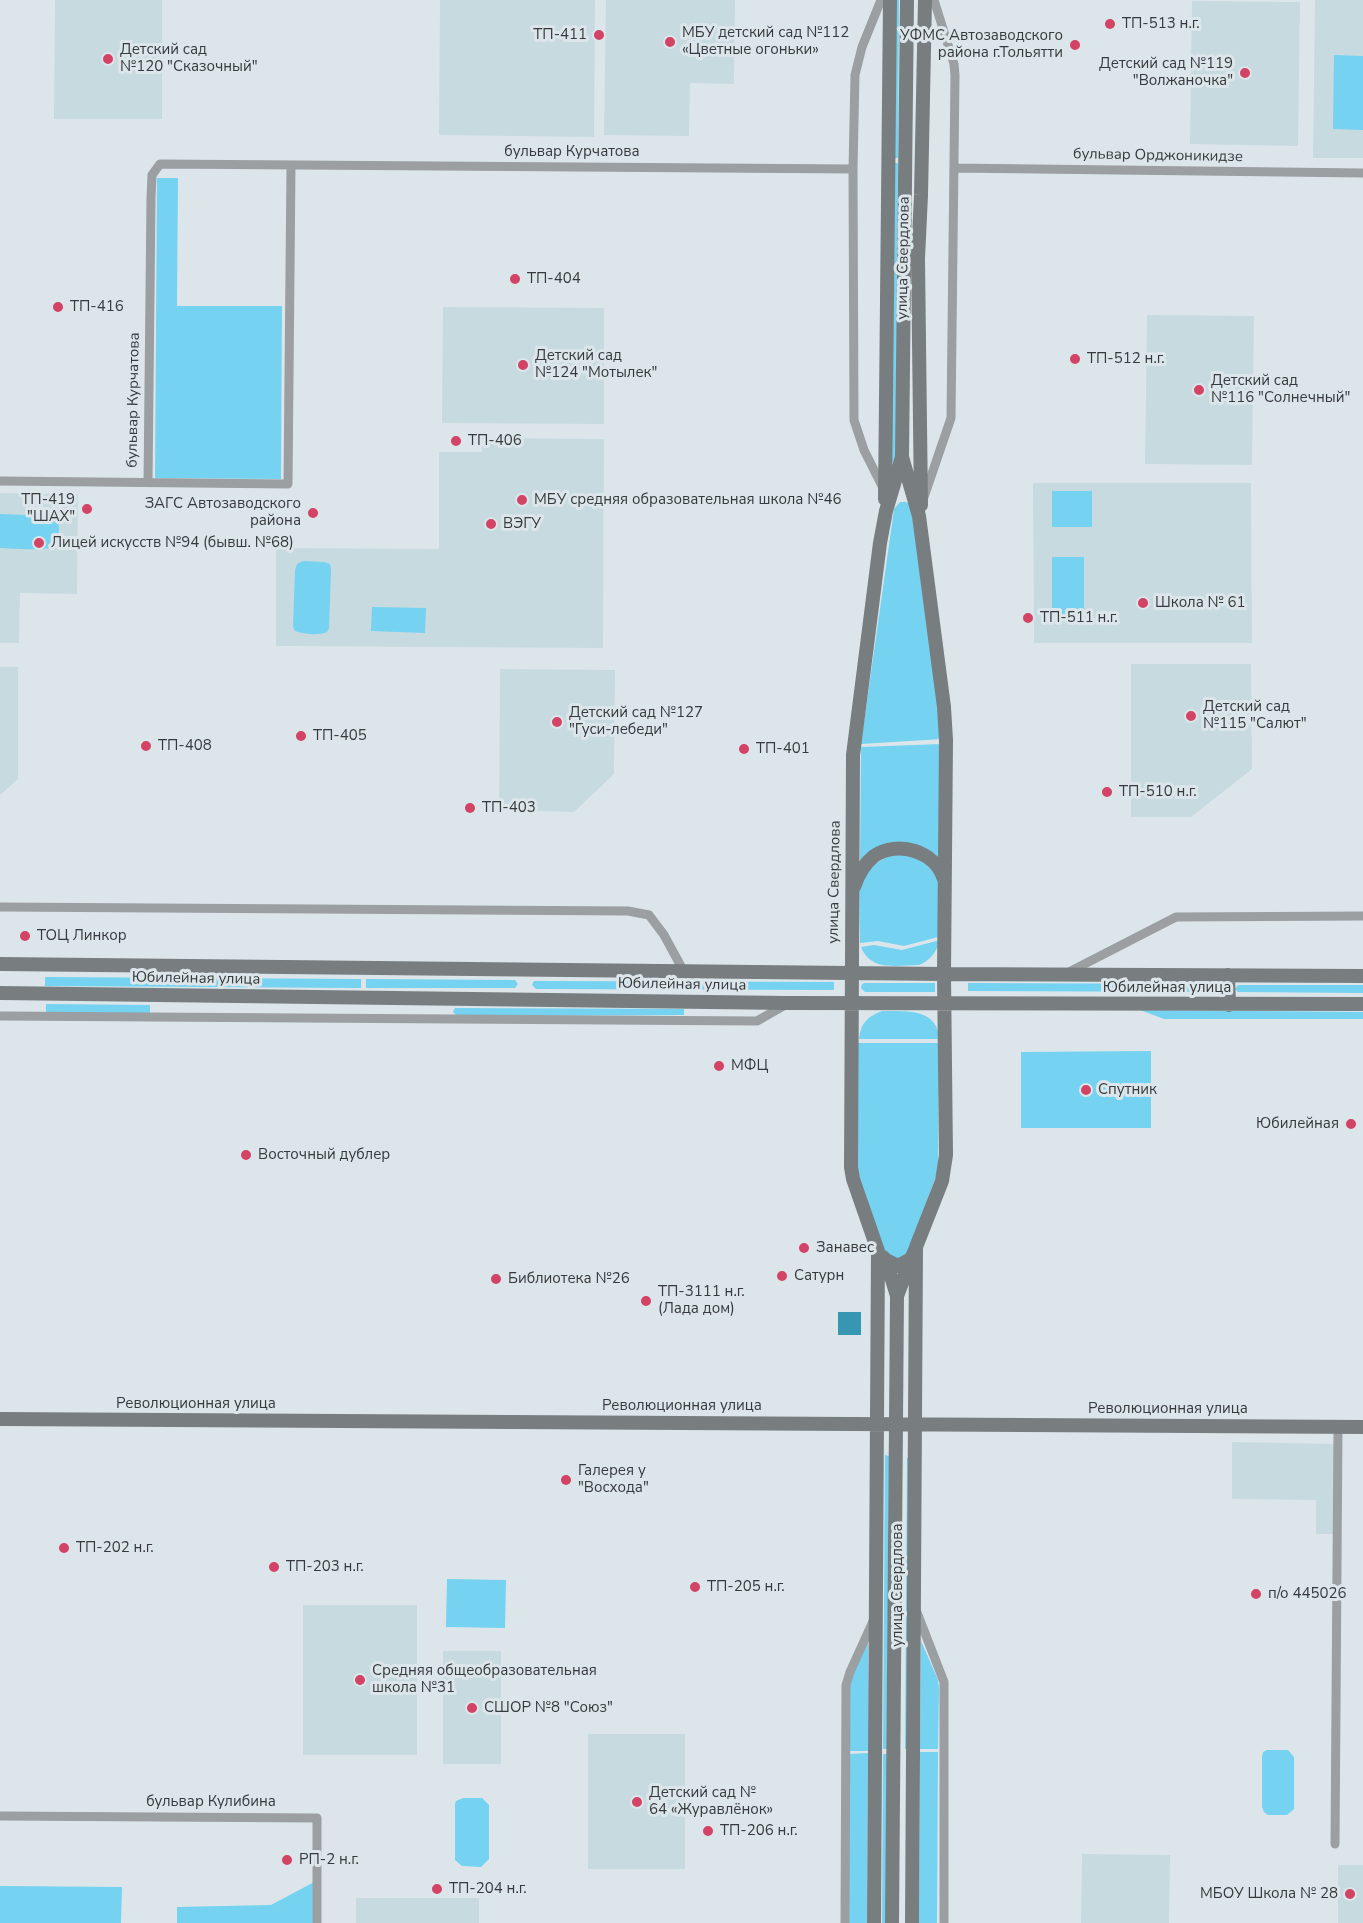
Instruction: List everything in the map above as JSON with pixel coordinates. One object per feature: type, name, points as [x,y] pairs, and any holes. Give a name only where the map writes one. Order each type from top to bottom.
[{"type":"main road","name":"улица Свердлова","points":[[886,511],[890,0]]},
{"type":"main road","name":"улица Свердлова","points":[[892,1923],[897,1296],[853,1179],[851,1167],[850,1004],[853,755],[886,511],[902,457],[907,0]]},
{"type":"main road","name":"улица Свердлова","points":[[897,1296],[945,1168],[946,740],[919,510],[918,259],[925,0]]},
{"type":"main road","name":"улица Свердлова","points":[[902,457],[919,510]]},
{"type":"main road","points":[[886,511],[897,500],[903,499],[910,500],[919,510]]},
{"type":"main road","points":[[852,893],[859,874],[874,856],[887,850],[897,849],[910,850],[932,860],[940,869],[945,887]]},
{"type":"main road","name":"Юбилейная улица","points":[[0,964],[1363,976]]},
{"type":"main road","points":[[1228,975],[1229,1005]]},
{"type":"main road","name":"Юбилейная улица","points":[[0,993],[787,1004],[1363,1004]]},
{"type":"main road","name":"улица Свердлова","points":[[912,1923],[914,1253]]},
{"type":"main road","points":[[882,1255],[898,1266],[914,1253]]},
{"type":"main road","name":"улица Свердлова","points":[[874,1923],[878,1425],[882,1255]]},
{"type":"main road","name":"Революционная улица","points":[[0,1419],[1363,1427]]},
{"type":"street","points":[[880,0],[862,47],[855,75],[854,420],[864,450],[885,493]]},
{"type":"street","points":[[919,510],[951,418],[954,64],[934,0]]},
{"type":"street","name":"бульвар Курчатова","points":[[148,482],[152,175],[160,164],[854,169]]},
{"type":"street","name":"бульвар Курчатова","points":[[0,481],[288,484],[291,165]]},
{"type":"street","name":"бульвар Орджоникидзе","points":[[954,168],[1363,172]]},
{"type":"street","points":[[0,907],[628,911],[649,915],[664,935],[683,970]]},
{"type":"street","points":[[1064,974],[1176,917],[1363,916]]},
{"type":"street","points":[[0,1016],[757,1021],[787,1004]]},
{"type":"street","points":[[1335,1844],[1338,1427]]},
{"type":"street","points":[[914,1605],[944,1682],[944,1923]]},
{"type":"street","points":[[845,1923],[846,1685],[876,1614]]},
{"type":"street","name":"бульвар Кулибина","points":[[0,1816],[317,1818],[317,1923]]},
{"type":"shaded area","name":"Детский сад №120 \"Сказочный\"","points":[[55,0],[162,0],[162,119],[54,119]]},
{"type":"shaded area","points":[[440,0],[595,0],[594,137],[439,135]]},
{"type":"shaded area","name":"МБУ детский сад №112 «Цветные огоньки»","points":[[606,0],[735,0],[734,84],[690,83],[689,136],[604,135]]},
{"type":"shaded area","points":[[894,0],[899,0],[898,158],[893,158]]},
{"type":"shaded area","points":[[1315,0],[1363,0],[1363,158],[1313,158]]},
{"type":"shaded area","name":"Детский сад №119 \"Волжаночка\"","points":[[1192,1],[1300,2],[1298,146],[1190,144]]},
{"type":"shaded area","points":[[1334,55],[1363,56],[1363,130],[1333,129]]},
{"type":"shaded area","points":[[893,163],[898,163],[896,461],[894,463],[891,462]]},
{"type":"shaded area","points":[[157,178],[178,178],[177,306],[282,306],[281,479],[155,478]]},
{"type":"shaded area","name":"Детский сад №124 \"Мотылек\"","points":[[443,307],[604,308],[604,424],[442,423]]},
{"type":"shaded area","name":"Детский сад №116 \"Солнечный\"","points":[[1147,315],[1254,316],[1252,465],[1145,464]]},
{"type":"shaded area","name":"МБУ средняя образовательная школа №46","points":[[482,438],[604,439],[603,648],[276,646],[276,548],[439,549],[439,452],[482,452]]},
{"type":"shaded area","name":"Школа № 61","points":[[1033,483],[1251,483],[1252,643],[1034,643]]},
{"type":"shaded area","points":[[1052,491],[1092,491],[1092,527],[1052,527]]},
{"type":"shaded area","name":"Лицей искусств №94 (бывш. №68)","points":[[0,493],[78,494],[77,594],[20,593],[19,643],[0,643]]},
{"type":"shaded area","points":[[900,502],[911,505],[942,739],[861,744],[894,509]]},
{"type":"shaded area","points":[[0,514],[52,516],[59,527],[58,540],[54,546],[44,549],[0,548]]},
{"type":"shaded area","points":[[1052,557],[1084,557],[1084,616],[1052,616]]},
{"type":"shaded area","points":[[303,561],[330,564],[329,628],[327,632],[303,633],[295,631],[293,627],[295,570],[297,564]]},
{"type":"shaded area","points":[[372,607],[426,608],[425,633],[371,631]]},
{"type":"shaded area","name":"Детский сад №115 \"Салют\"","points":[[1131,664],[1251,664],[1252,769],[1191,817],[1131,817]]},
{"type":"shaded area","points":[[0,667],[18,667],[18,779],[0,795]]},
{"type":"shaded area","name":"Детский сад №127 \"Гуси-лебеди\"","points":[[500,669],[615,670],[614,774],[574,812],[499,810]]},
{"type":"shaded area","points":[[942,744],[943,864],[921,847],[860,861],[861,747]]},
{"type":"shaded area","points":[[895,854],[917,858],[941,881],[938,937],[904,946],[878,941],[860,943],[859,888],[861,882],[872,866]]},
{"type":"shaded area","points":[[940,940],[927,961],[919,965],[878,964],[865,955],[861,947],[874,945],[902,950]]},
{"type":"shaded area","points":[[45,977],[361,979],[361,988],[45,986]]},
{"type":"shaded area","points":[[366,979],[515,980],[518,984],[515,988],[366,988]]},
{"type":"shaded area","points":[[534,981],[834,982],[834,990],[536,989],[532,985]]},
{"type":"shaded area","points":[[865,983],[935,983],[935,992],[865,992],[861,988]]},
{"type":"shaded area","points":[[968,983],[1219,984],[1222,988],[1220,992],[968,991]]},
{"type":"shaded area","points":[[1238,985],[1363,985],[1363,993],[1238,992],[1235,989]]},
{"type":"shaded area","points":[[46,1004],[150,1005],[150,1013],[46,1013]]},
{"type":"shaded area","points":[[455,1008],[684,1009],[684,1015],[457,1016],[453,1012]]},
{"type":"shaded area","points":[[1140,1010],[1363,1012],[1363,1019],[1164,1019]]},
{"type":"shaded area","points":[[882,1011],[919,1013],[933,1022],[939,1039],[859,1039],[866,1021]]},
{"type":"shaded area","points":[[858,1043],[939,1043],[938,1171],[905,1259],[888,1259],[857,1173]]},
{"type":"shaded area","name":"Спутник","points":[[1151,1051],[1151,1128],[1021,1128],[1021,1052]]},
{"type":"shaded area","points":[[838,1312],[861,1312],[861,1335],[838,1335]]},
{"type":"shaded area","points":[[1232,1442],[1334,1444],[1333,1534],[1316,1534],[1316,1500],[1232,1499]]},
{"type":"shaded area","points":[[885,1455],[889,1456],[887,1749],[883,1749]]},
{"type":"shaded area","points":[[907,1458],[909,1458],[910,1749],[905,1749]]},
{"type":"shaded area","points":[[447,1579],[506,1580],[505,1628],[446,1627]]},
{"type":"shaded area","name":"Средняя общеобразовательная школа №31","points":[[303,1605],[417,1605],[417,1755],[303,1755]]},
{"type":"shaded area","points":[[921,1641],[938,1680],[938,1749],[920,1749]]},
{"type":"shaded area","points":[[868,1642],[869,1751],[849,1751],[850,1687],[854,1671]]},
{"type":"shaded area","name":"СШОР №8 \"Союз\"","points":[[443,1651],[501,1651],[501,1764],[443,1764]]},
{"type":"shaded area","name":"Детский сад № 64 «Журавлёнок»","points":[[588,1734],[685,1734],[685,1869],[588,1869]]},
{"type":"shaded area","points":[[1288,1750],[1294,1757],[1294,1809],[1287,1815],[1268,1815],[1262,1807],[1262,1757],[1263,1752]]},
{"type":"shaded area","points":[[920,1752],[938,1752],[937,1923],[919,1923]]},
{"type":"shaded area","points":[[868,1753],[867,1923],[848,1923],[849,1754]]},
{"type":"shaded area","points":[[883,1754],[887,1754],[886,1923],[882,1923]]},
{"type":"shaded area","points":[[463,1798],[482,1798],[489,1805],[489,1859],[481,1867],[462,1866],[455,1860],[455,1804]]},
{"type":"shaded area","points":[[1082,1854],[1170,1855],[1169,1923],[1081,1923]]},
{"type":"shaded area","name":"МБОУ Школа № 28","points":[[1338,1865],[1363,1865],[1363,1923],[1338,1923]]},
{"type":"shaded area","points":[[316,1881],[316,1923],[177,1923],[177,1907],[271,1905]]},
{"type":"shaded area","points":[[0,1886],[122,1887],[121,1923],[0,1923]]},
{"type":"shaded area","points":[[356,1898],[479,1898],[479,1923],[356,1923]]},
{"type":"place","name":"ТП-513 н.г.","points":[[1110,24]]},
{"type":"place","name":"ТП-411","points":[[599,35]]},
{"type":"place","name":"МБУ детский сад №112 «Цветные огоньки»","points":[[670,42]]},
{"type":"place","name":"УФМС Автозаводского района г.Тольятти","points":[[1075,45]]},
{"type":"place","name":"Детский сад №120 \"Сказочный\"","points":[[108,59]]},
{"type":"place","name":"Детский сад №119 \"Волжаночка\"","points":[[1245,73]]},
{"type":"place","name":"ТП-404","points":[[515,279]]},
{"type":"place","name":"ТП-416","points":[[58,307]]},
{"type":"place","name":"ТП-512 н.г.","points":[[1075,359]]},
{"type":"place","name":"Детский сад №124 \"Мотылек\"","points":[[523,365]]},
{"type":"place","name":"Детский сад №116 \"Солнечный\"","points":[[1199,390]]},
{"type":"place","name":"ТП-406","points":[[456,441]]},
{"type":"place","name":"МБУ средняя образовательная школа №46","points":[[522,500]]},
{"type":"place","name":"ТП-419 \"ШАХ\"","points":[[87,509]]},
{"type":"place","name":"ЗАГС Автозаводского района","points":[[313,513]]},
{"type":"place","name":"ВЭГУ","points":[[491,524]]},
{"type":"place","name":"Лицей искусств №94 (бывш. №68)","points":[[39,543]]},
{"type":"place","name":"Школа № 61","points":[[1143,603]]},
{"type":"place","name":"ТП-511 н.г.","points":[[1028,618]]},
{"type":"place","name":"Детский сад №115 \"Салют\"","points":[[1191,716]]},
{"type":"place","name":"Детский сад №127 \"Гуси-лебеди\"","points":[[557,722]]},
{"type":"place","name":"ТП-405","points":[[301,736]]},
{"type":"place","name":"ТП-408","points":[[146,746]]},
{"type":"place","name":"ТП-401","points":[[744,749]]},
{"type":"place","name":"ТП-510 н.г.","points":[[1107,792]]},
{"type":"place","name":"ТП-403","points":[[470,808]]},
{"type":"place","name":"ТОЦ Линкор","points":[[25,936]]},
{"type":"place","name":"МФЦ","points":[[719,1066]]},
{"type":"place","name":"Спутник","points":[[1086,1090]]},
{"type":"place","name":"Юбилейная","points":[[1351,1124]]},
{"type":"place","name":"Восточный дублер","points":[[246,1155]]},
{"type":"place","name":"Занавес","points":[[804,1248]]},
{"type":"place","name":"Сатурн","points":[[782,1276]]},
{"type":"place","name":"Библиотека №26","points":[[496,1279]]},
{"type":"place","name":"ТП-3111 н.г. (Лада дом)","points":[[646,1301]]},
{"type":"place","name":"Галерея у \"Восхода\"","points":[[566,1480]]},
{"type":"place","name":"ТП-202 н.г.","points":[[64,1548]]},
{"type":"place","name":"ТП-203 н.г.","points":[[274,1567]]},
{"type":"place","name":"ТП-205 н.г.","points":[[695,1587]]},
{"type":"place","name":"п/о 445026","points":[[1256,1594]]},
{"type":"place","name":"Средняя общеобразовательная школа №31","points":[[360,1680]]},
{"type":"place","name":"СШОР №8 \"Союз\"","points":[[472,1708]]},
{"type":"place","name":"Детский сад № 64 «Журавлёнок»","points":[[637,1802]]},
{"type":"place","name":"ТП-206 н.г.","points":[[708,1831]]},
{"type":"place","name":"РП-2 н.г.","points":[[287,1860]]},
{"type":"place","name":"ТП-204 н.г.","points":[[437,1889]]},
{"type":"place","name":"МБОУ Школа № 28","points":[[1350,1894]]}]
